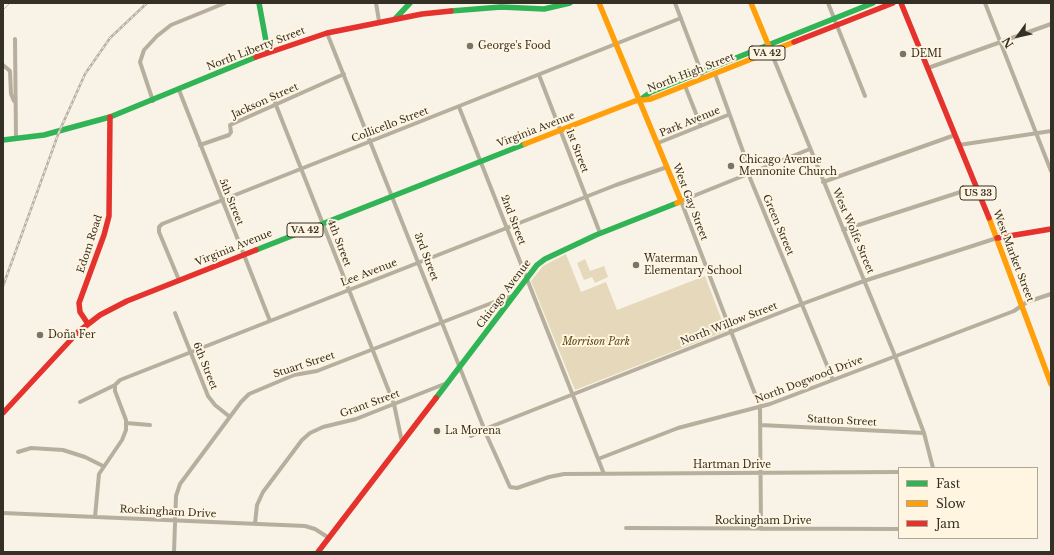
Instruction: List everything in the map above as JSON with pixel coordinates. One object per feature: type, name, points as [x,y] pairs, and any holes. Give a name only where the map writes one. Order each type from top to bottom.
[{"type":"street","points":[[153,101],[140,62],[144,50],[157,36],[171,26],[225,3]]},
{"type":"street","points":[[259,3],[268,52]]},
{"type":"street","points":[[376,3],[379,21]]},
{"type":"street","points":[[395,19],[410,3]]},
{"type":"street","name":"North Liberty Street","points":[[3,140],[63,131],[110,117],[153,101],[268,52],[327,33],[379,21],[422,14],[493,7],[544,10],[570,3]]},
{"type":"street","name":"West Gay Street","points":[[599,3],[658,143],[760,408],[761,529]]},
{"type":"street","points":[[675,3],[704,79]]},
{"type":"street","name":"West Wolfe Street","points":[[751,3],[823,182],[896,356],[924,433],[933,467]]},
{"type":"street","points":[[828,3],[865,96]]},
{"type":"street","name":"North High Street","points":[[640,100],[651,92],[872,3]]},
{"type":"street","name":"North High Street","points":[[640,100],[651,99],[704,79],[893,3]]},
{"type":"street","name":"West Market Street","points":[[901,3],[997,238],[1051,384]]},
{"type":"street","points":[[985,3],[1051,172]]},
{"type":"street","name":"Collicello Street","points":[[179,280],[160,236],[159,227],[162,224],[681,18]]},
{"type":"street","points":[[928,68],[1051,24]]},
{"type":"street","name":"3rd Street","points":[[327,33],[509,486],[516,488],[549,477],[564,474]]},
{"type":"street","points":[[15,39],[16,138]]},
{"type":"street","points":[[3,65],[10,71],[11,94],[15,105]]},
{"type":"street","name":"Jackson Street","points":[[200,146],[229,135],[231,132],[230,125],[344,74]]},
{"type":"street","name":"Green Street","points":[[715,74],[749,172],[834,380]]},
{"type":"street","name":"1st Street","points":[[539,75],[600,233]]},
{"type":"street","points":[[685,86],[702,126]]},
{"type":"street","name":"5th Street","points":[[178,90],[270,321]]},
{"type":"street","name":"4th Street","points":[[272,95],[394,404],[402,442]]},
{"type":"street","name":"Virginia Avenue","points":[[3,414],[67,343],[88,324],[123,303],[243,254],[640,100]]},
{"type":"street","name":"2nd Street","points":[[459,107],[604,474]]},
{"type":"street","name":"Park Avenue","points":[[658,143],[728,115]]},
{"type":"street","name":"Edom Road","points":[[88,324],[80,312],[79,305],[109,216],[110,117]]},
{"type":"street","points":[[959,145],[1051,131]]},
{"type":"street","points":[[823,182],[955,135]]},
{"type":"street","name":"Chicago Avenue","points":[[318,552],[535,266],[543,260],[600,233],[810,148]]},
{"type":"street","name":"Lee Avenue","points":[[80,402],[115,385],[120,380],[507,227],[667,167]]},
{"type":"street","points":[[843,230],[976,187]]},
{"type":"street","points":[[997,238],[1051,229]]},
{"type":"street","name":"North Willow Street","points":[[471,436],[485,428],[802,304],[864,281],[997,238]]},
{"type":"street","name":"North Dogwood Drive","points":[[598,459],[673,430],[760,408],[1014,311],[1022,305],[1044,295],[1051,294]]},
{"type":"street","name":"Stuart Street","points":[[174,552],[176,496],[180,484],[243,399],[255,390],[296,374],[317,371],[513,296]]},
{"type":"street","name":"6th Street","points":[[175,313],[208,396],[215,405],[230,417]]},
{"type":"street","name":"Grant Street","points":[[255,524],[256,508],[261,496],[308,434],[320,428],[352,421],[447,383]]},
{"type":"street","points":[[95,517],[97,480],[103,466],[123,438],[126,423],[115,391],[115,385]]},
{"type":"street","points":[[126,423],[150,425]]},
{"type":"street","name":"Statton Street","points":[[760,425],[924,433]]},
{"type":"street","points":[[18,452],[31,448],[63,450],[86,457],[103,466]]},
{"type":"street","name":"Hartman Drive","points":[[564,474],[898,472]]},
{"type":"street","name":"Rockingham Drive","points":[[3,513],[308,527],[329,538]]},
{"type":"street","name":"Rockingham Drive","points":[[626,528],[898,529]]},
{"type":"green space","name":"Morrison Park","points":[[566,254],[581,292],[606,282],[617,310],[705,276],[726,331],[575,390],[531,281],[543,266]]},
{"type":"green space","points":[[585,259],[590,271],[604,266],[608,277],[595,283],[592,277],[584,280],[577,263]]},
{"type":"waterway","points":[[3,10],[10,3]]},
{"type":"railway","points":[[3,286],[59,132],[85,74],[110,38],[147,3]]},
{"type":"traffic: fast","points":[[259,3],[268,52]]},
{"type":"traffic: fast","points":[[395,19],[410,3]]},
{"type":"traffic: fast","points":[[451,11],[501,7],[544,9],[570,3]]},
{"type":"traffic: fast","points":[[640,100],[651,92],[873,3]]},
{"type":"traffic: fast","points":[[3,140],[44,135],[110,117],[256,57]]},
{"type":"traffic: fast","points":[[256,250],[525,144]]},
{"type":"traffic: fast","points":[[436,398],[537,265],[545,259],[596,235],[677,203]]},
{"type":"traffic: slow","points":[[599,3],[681,201],[677,203]]},
{"type":"traffic: slow","points":[[751,3],[770,49]]},
{"type":"traffic: slow","points":[[525,144],[635,101],[651,99],[794,42]]},
{"type":"traffic: slow","points":[[989,218],[1051,384]]},
{"type":"traffic: jam","points":[[794,42],[893,3]]},
{"type":"traffic: jam","points":[[901,3],[989,218]]},
{"type":"traffic: jam","points":[[256,57],[327,33],[422,14],[451,11]]},
{"type":"traffic: jam","points":[[88,324],[80,312],[79,303],[104,235],[109,216],[110,117]]},
{"type":"traffic: jam","points":[[997,238],[1051,229]]},
{"type":"traffic: jam","points":[[3,413],[78,332],[100,315],[127,301],[256,250]]},
{"type":"traffic: jam","points":[[318,552],[436,398]]},
{"type":"place","name":"George's Food","points":[[470,46]]},
{"type":"place","name":"DEMI","points":[[903,54]]},
{"type":"place","name":"Chicago Avenue Mennonite Church","points":[[731,166]]},
{"type":"place","name":"Waterman Elementary School","points":[[636,265]]},
{"type":"place","name":"Doña Fer","points":[[40,335]]},
{"type":"place","name":"La Morena","points":[[437,431]]}]
